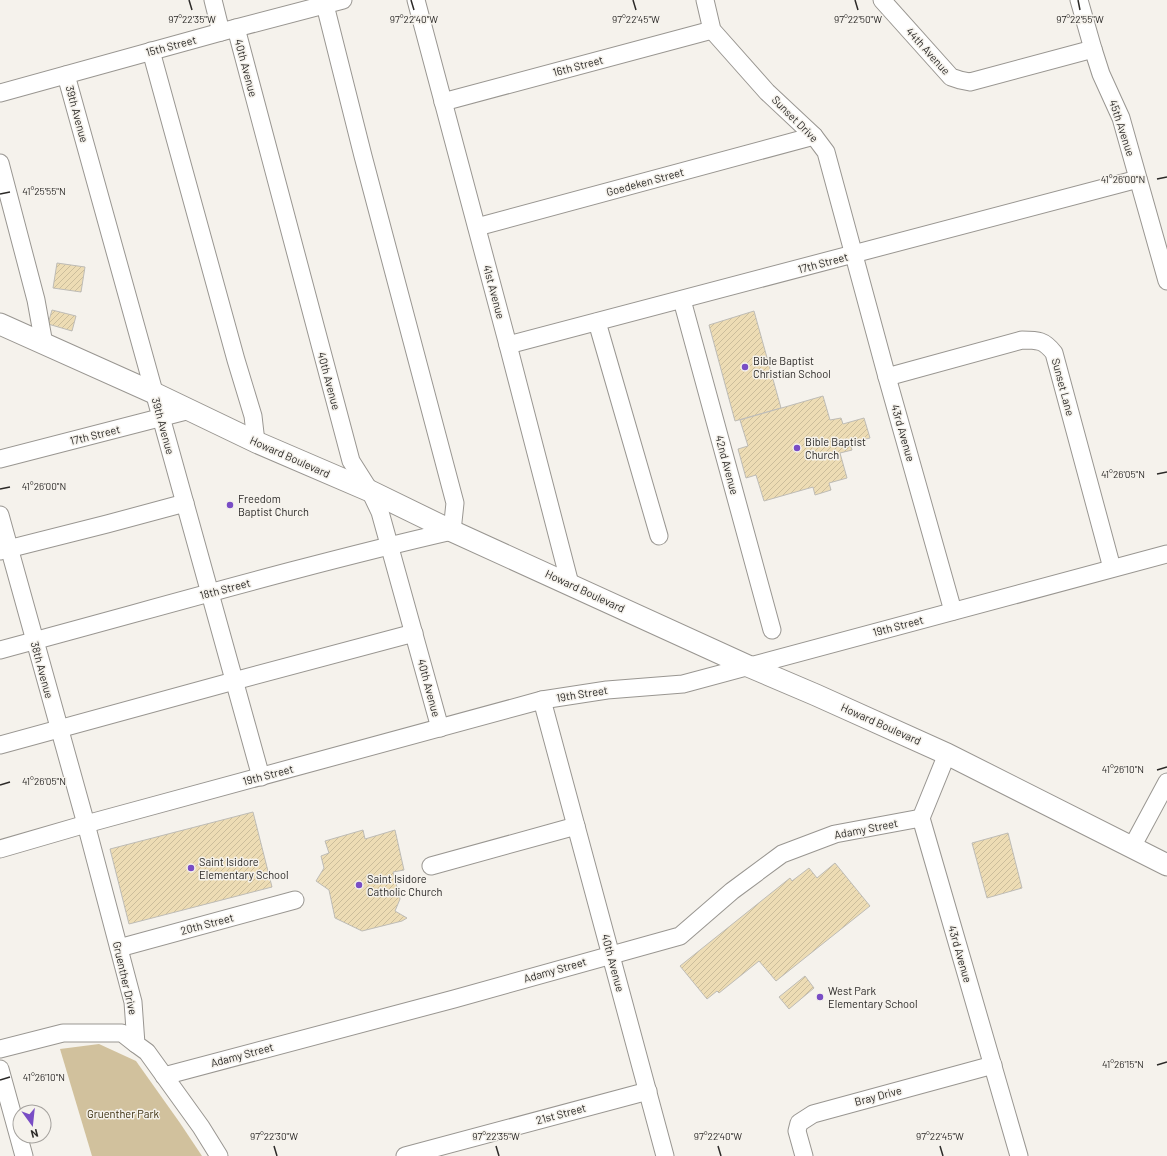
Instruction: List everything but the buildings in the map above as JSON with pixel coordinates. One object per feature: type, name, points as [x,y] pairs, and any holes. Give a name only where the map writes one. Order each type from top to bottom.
[{"type":"main road","name":"Howard Boulevard","points":[[0,324],[154,393],[256,442],[370,491],[452,531],[748,666],[947,754],[1167,865]]},
{"type":"street","name":"40th Avenue","points":[[213,0],[228,30],[350,461],[370,491],[380,512],[440,728]]},
{"type":"street","name":"15th Street","points":[[0,93],[343,0]]},
{"type":"street","name":"41st Avenue","points":[[416,0],[570,584]]},
{"type":"street","name":"Sunset Drive","points":[[705,0],[712,30],[767,92],[814,136],[826,152],[830,162],[854,254]]},
{"type":"street","name":"44th Avenue","points":[[882,0],[951,77],[960,80],[970,82],[1093,49]]},
{"type":"street","name":"45th Avenue","points":[[1080,0],[1093,49],[1121,118],[1167,281]]},
{"type":"street","points":[[325,5],[363,156],[455,503],[452,531]]},
{"type":"street","name":"16th Street","points":[[443,102],[712,30]]},
{"type":"street","points":[[151,52],[236,360],[253,416],[256,442]]},
{"type":"street","name":"39th Avenue","points":[[66,75],[261,777]]},
{"type":"street","name":"Goedeken Street","points":[[477,227],[814,136]]},
{"type":"street","points":[[0,163],[36,300],[44,344]]},
{"type":"street","name":"17th Street","points":[[508,345],[1138,179]]},
{"type":"street","name":"43rd Avenue","points":[[854,254],[953,611]]},
{"type":"street","name":"42nd Avenue","points":[[682,300],[772,630]]},
{"type":"street","points":[[597,322],[659,536]]},
{"type":"street","name":"Sunset Lane","points":[[887,377],[1022,340],[1038,340],[1047,344],[1054,353],[1112,568]]},
{"type":"street","name":"17th Street","points":[[0,459],[190,410]]},
{"type":"street","points":[[4,550],[184,503]]},
{"type":"street","name":"38th Avenue","points":[[0,515],[4,550],[34,641],[86,824]]},
{"type":"street","name":"18th Street","points":[[0,650],[390,545],[452,531]]},
{"type":"street","name":"19th Street","points":[[0,849],[86,824],[542,700],[607,690],[683,684],[1167,554]]},
{"type":"street","points":[[0,745],[414,633]]},
{"type":"street","name":"40th Avenue","points":[[542,700],[666,1156]]},
{"type":"street","points":[[921,818],[947,754]]},
{"type":"street","points":[[1132,847],[1167,782]]},
{"type":"street","name":"43rd Avenue","points":[[921,818],[1019,1156]]},
{"type":"street","name":"Adamy Street","points":[[164,1076],[680,936],[732,891],[782,854],[835,834],[921,818]]},
{"type":"street","name":"Gruenther Drive","points":[[86,824],[133,1002],[136,1044]]},
{"type":"street","points":[[431,866],[576,826]]},
{"type":"street","name":"20th Street","points":[[119,948],[295,900]]},
{"type":"street","points":[[0,1049],[63,1033],[122,1033],[147,1052],[201,1127],[218,1156]]},
{"type":"street","name":"Bray Drive","points":[[804,1156],[797,1132],[799,1122],[813,1114],[993,1065]]},
{"type":"street","points":[[0,1069],[24,1156]]},
{"type":"street","name":"21st Street","points":[[405,1156],[648,1091]]},
{"type":"green space","name":"Gruenther Park","points":[[99,1044],[136,1061],[202,1156],[92,1156],[60,1049]]},
{"type":"place","name":"Bible Baptist Christian School","points":[[745,367]]},
{"type":"place","name":"Bible Baptist Church","points":[[797,448]]},
{"type":"place","name":"Freedom Baptist Church","points":[[230,505]]},
{"type":"place","name":"Saint Isidore Elementary School","points":[[191,868]]},
{"type":"place","name":"Saint Isidore Catholic Church","points":[[359,885]]},
{"type":"place","name":"West Park Elementary School","points":[[820,997]]}]
